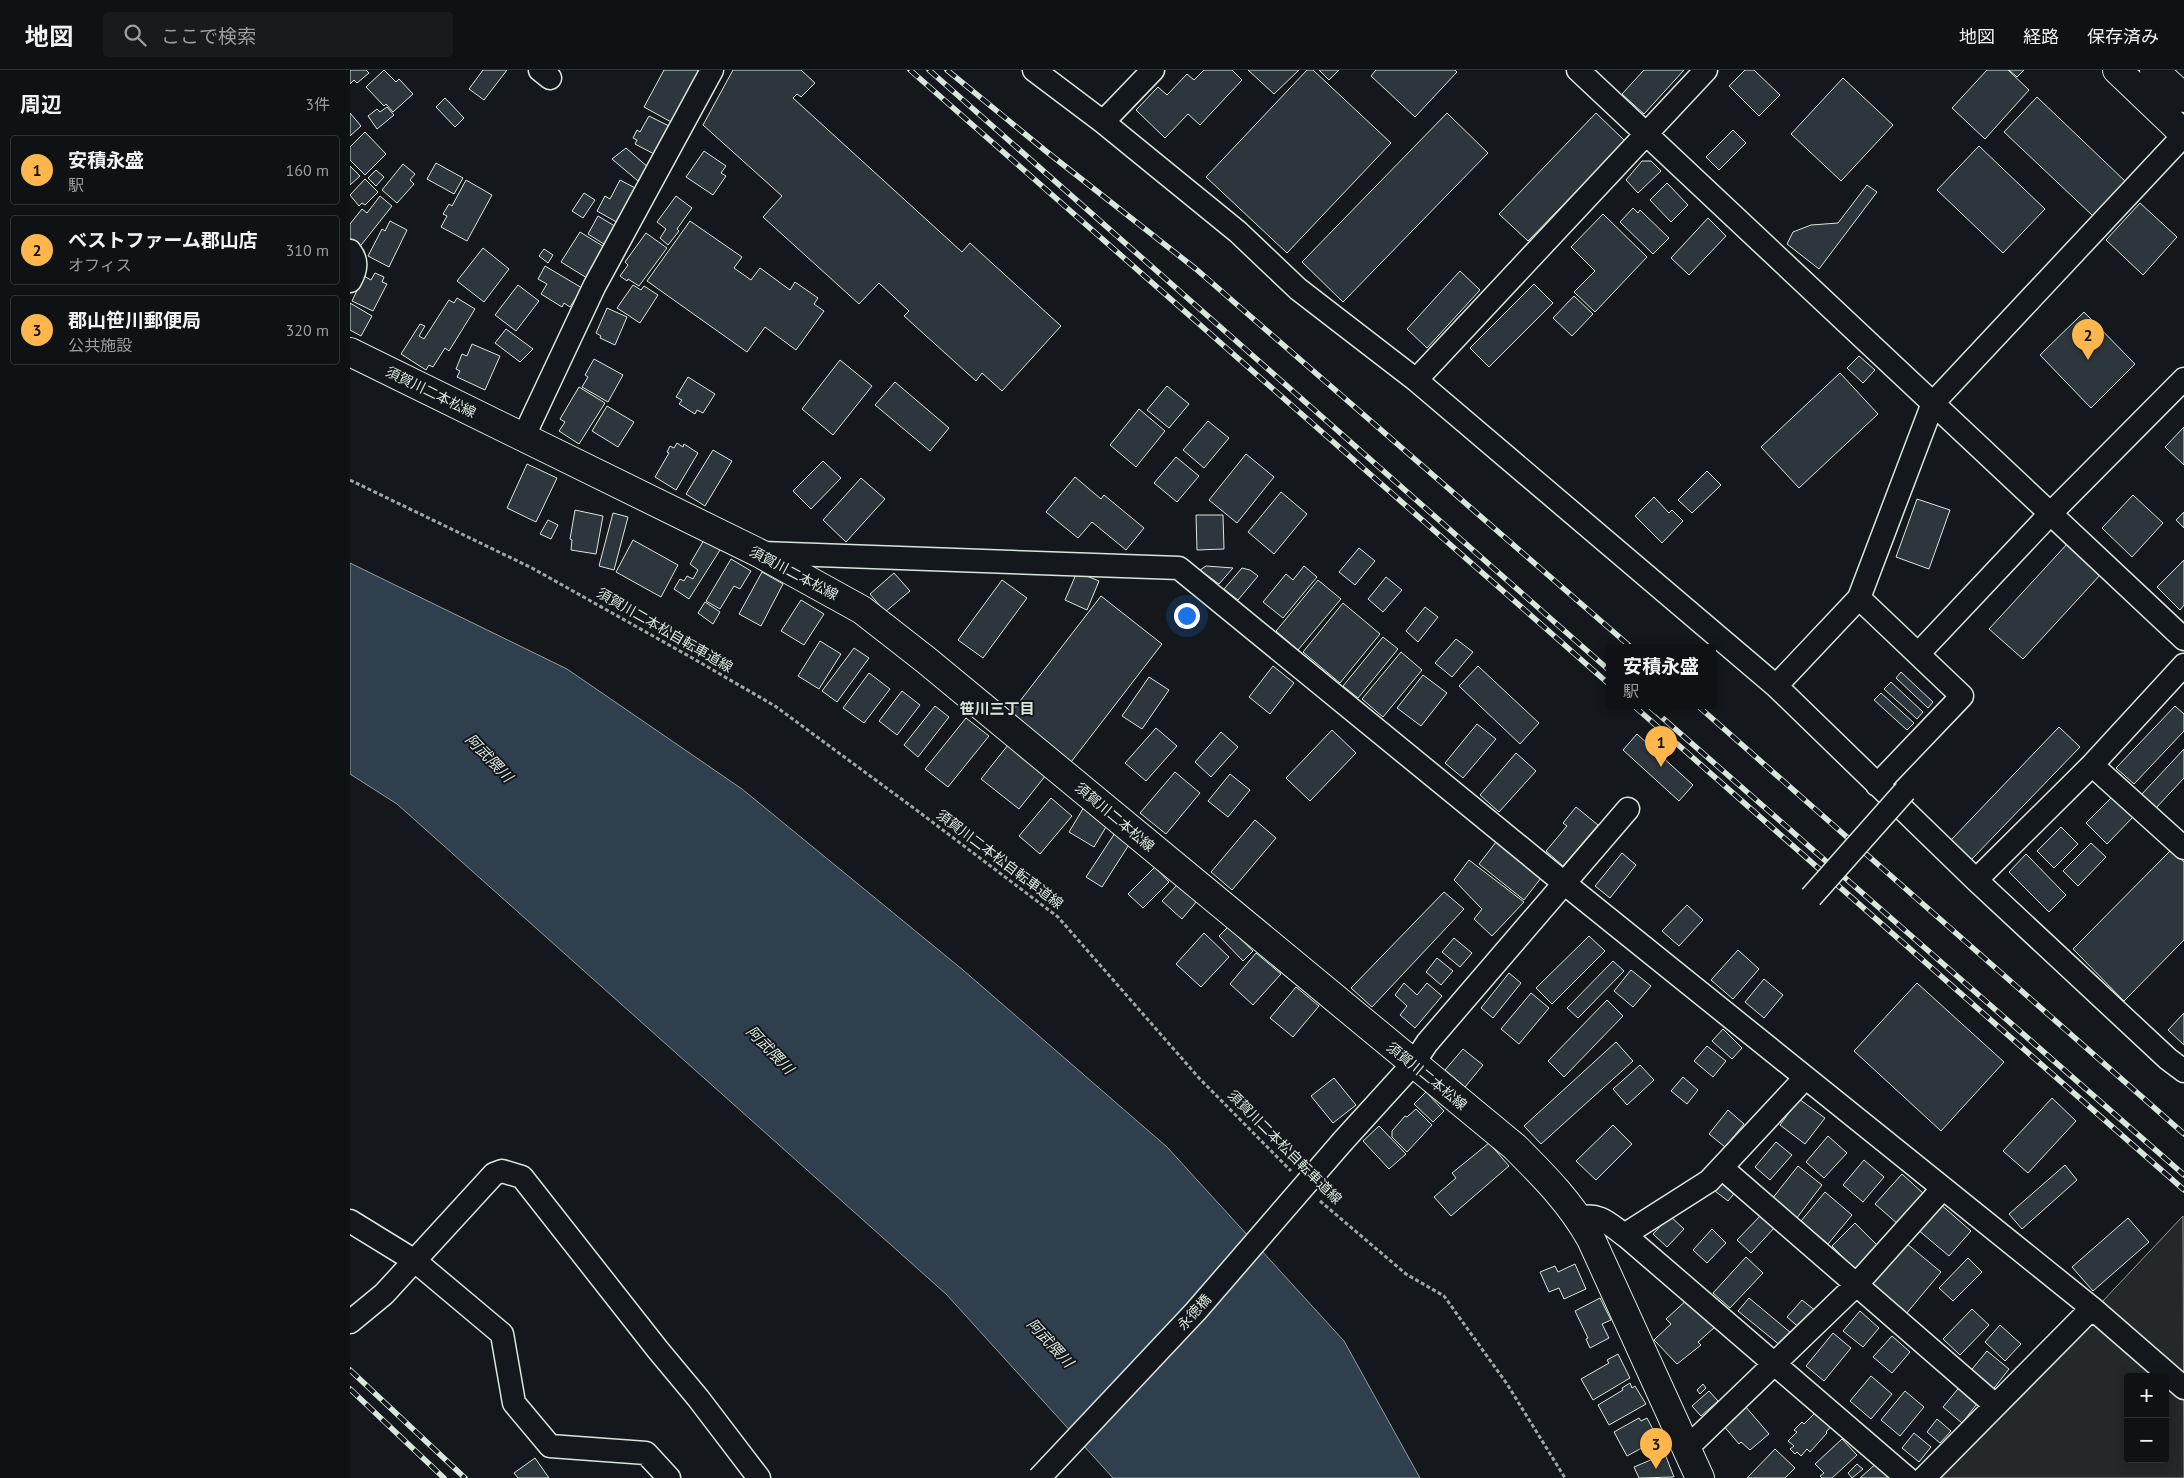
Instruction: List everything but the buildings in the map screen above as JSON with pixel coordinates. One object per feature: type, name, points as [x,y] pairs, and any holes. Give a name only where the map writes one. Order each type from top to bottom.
[{"type":"main road","points":[[2117,70],[2184,134]]},
{"type":"main road","points":[[2154,70],[2184,98]]},
{"type":"main road","name":"須賀川二本松線","points":[[350,352],[759,553],[862,610],[1515,1147],[1561,1194],[1579,1218],[1591,1239],[1700,1478]]},
{"type":"street","points":[[523,438],[594,287],[712,70]]},
{"type":"street","points":[[1034,70],[1103,122],[1238,232],[1320,308],[1416,380],[1776,686],[1976,880],[2168,1059],[2184,1071]]},
{"type":"street","points":[[1103,122],[1153,70]]},
{"type":"street","points":[[1578,70],[2184,639]]},
{"type":"street","points":[[1416,380],[1706,70]]},
{"type":"street","points":[[1776,686],[1859,598],[1933,403],[2184,134]]},
{"type":"street","points":[[350,251],[354,256],[356,264],[350,281]]},
{"type":"street","points":[[1918,654],[2051,513],[2184,379]]},
{"type":"street","points":[[759,553],[1179,568],[1564,883],[2092,1308],[2184,1388]]},
{"type":"street","points":[[1859,598],[1962,696],[1877,785]]},
{"type":"street","points":[[1976,880],[2092,765],[2184,666]]},
{"type":"street","points":[[2092,765],[2184,848]]},
{"type":"street","points":[[1811,897],[1905,791]]},
{"type":"street","name":"永徳橋","points":[[1039,1478],[1196,1311],[1343,1141],[1413,1064],[1427,1043],[1628,809]]},
{"type":"street","points":[[1626,1237],[1632,1230],[1709,1181],[1806,1078]]},
{"type":"street","points":[[1722,1168],[1995,1405]]},
{"type":"street","points":[[350,1322],[384,1294],[494,1174],[502,1171],[522,1177],[652,1343],[698,1398],[759,1478]]},
{"type":"street","points":[[1687,1448],[1857,1284],[1943,1188]]},
{"type":"street","points":[[1579,1218],[1593,1216],[1600,1218],[1626,1237],[1908,1478]]},
{"type":"street","points":[[350,1221],[415,1261],[502,1334],[514,1403],[550,1446],[646,1453],[669,1478]]},
{"type":"street","points":[[1924,1478],[2092,1308]]},
{"type":"path","name":"須賀川二本松自転車道線","points":[[350,480],[532,568],[694,659],[775,706],[892,792],[1058,917],[1199,1078],[1292,1173]]},
{"type":"path","name":"須賀川二本松自転車道線","points":[[1319,1200],[1406,1274],[1444,1296],[1507,1384],[1565,1478]]},
{"type":"shaded area","points":[[2183,1216],[2184,1478],[1936,1478]]},
{"type":"water","name":"阿武隈川","points":[[350,563],[567,669],[742,789],[963,970],[1167,1147],[1344,1341],[1420,1478],[1113,1478],[946,1294],[397,804],[350,774]]},
{"type":"railway","points":[[910,70],[1606,681]]},
{"type":"railway","points":[[929,70],[1606,667]]},
{"type":"railway","points":[[947,70],[1047,152],[1196,269],[1627,644]]},
{"type":"railway","points":[[1637,709],[2184,1190]]},
{"type":"railway","points":[[1652,709],[2184,1175]]},
{"type":"railway","points":[[1701,709],[2184,1134]]},
{"type":"railway","points":[[350,1370],[465,1478]]},
{"type":"railway","points":[[350,1389],[444,1478]]},
{"type":"place","name":"ベストファーム郡山店","points":[[2088,360]]},
{"type":"place","name":"安積永盛","points":[[1661,767]]},
{"type":"place","name":"郡山笹川郵便局","points":[[1656,1469]]},
{"type":"district","name":"笹川三丁目","points":[[997,709]]}]
